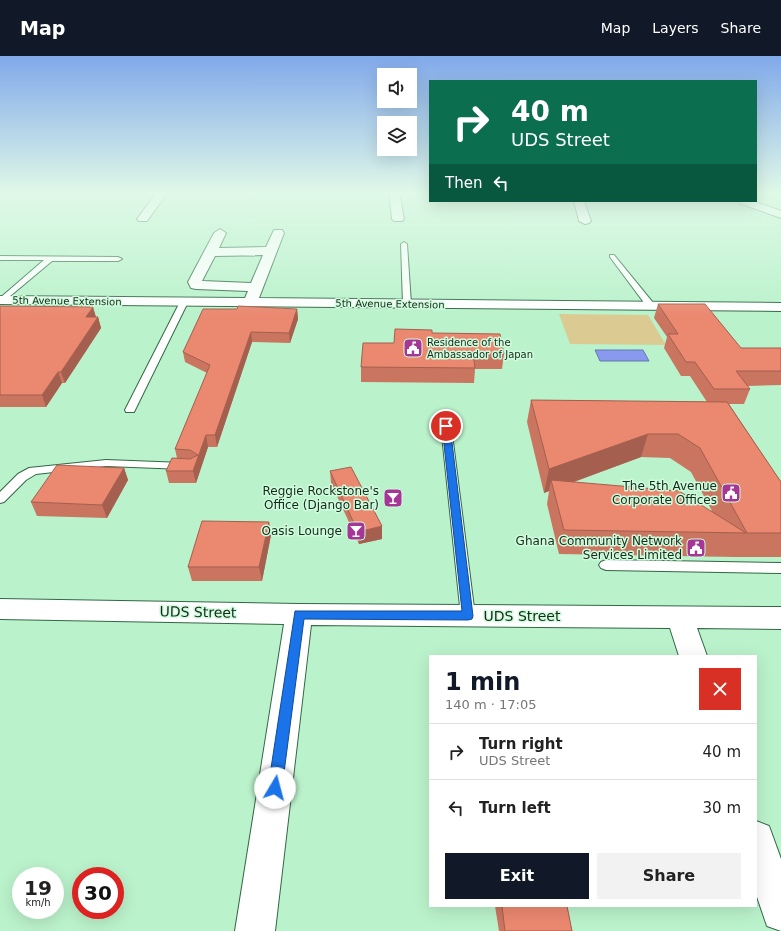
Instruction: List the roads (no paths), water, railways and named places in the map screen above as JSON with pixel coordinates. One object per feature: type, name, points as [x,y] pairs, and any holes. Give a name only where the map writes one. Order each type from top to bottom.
[{"type":"street","points":[[220,233],[195,282],[196,285],[256,287]]},
{"type":"street","points":[[250,302],[278,233]]},
{"type":"street","points":[[211,252],[270,251]]},
{"type":"street","name":"5th Avenue Extension","points":[[1,300],[781,307]]},
{"type":"street","name":"UDS Street","points":[[0,609],[468,616],[781,618]]},
{"type":"street","points":[[255,931],[299,614]]},
{"type":"street","points":[[680,617],[693,655]]},
{"type":"street","points":[[757,842],[781,912]]},
{"type":"lane","points":[[404,244],[407,304]]},
{"type":"lane","points":[[612,256],[651,306]]},
{"type":"lane","points":[[0,258],[118,259]]},
{"type":"lane","points":[[1,300],[50,259]]},
{"type":"lane","points":[[130,410],[184,302]]},
{"type":"lane","points":[[446,426],[468,616]]},
{"type":"lane","points":[[0,499],[22,477],[33,472],[106,463],[193,466]]},
{"type":"lane","points":[[606,565],[781,568]]},
{"type":"water","points":[[595,350],[643,350],[649,361],[600,361]]},
{"type":"place","name":"Residence of the Ambassador of Japan","points":[[413,348]]},
{"type":"place","name":"The 5th Avenue Corporate Offices","points":[[731,493]]},
{"type":"place","name":"Reggie Rockstone's Office (Django Bar)","points":[[393,498]]},
{"type":"place","name":"Oasis Lounge","points":[[356,531]]},
{"type":"place","name":"Ghana Community Network Services Limited","points":[[696,548]]}]
